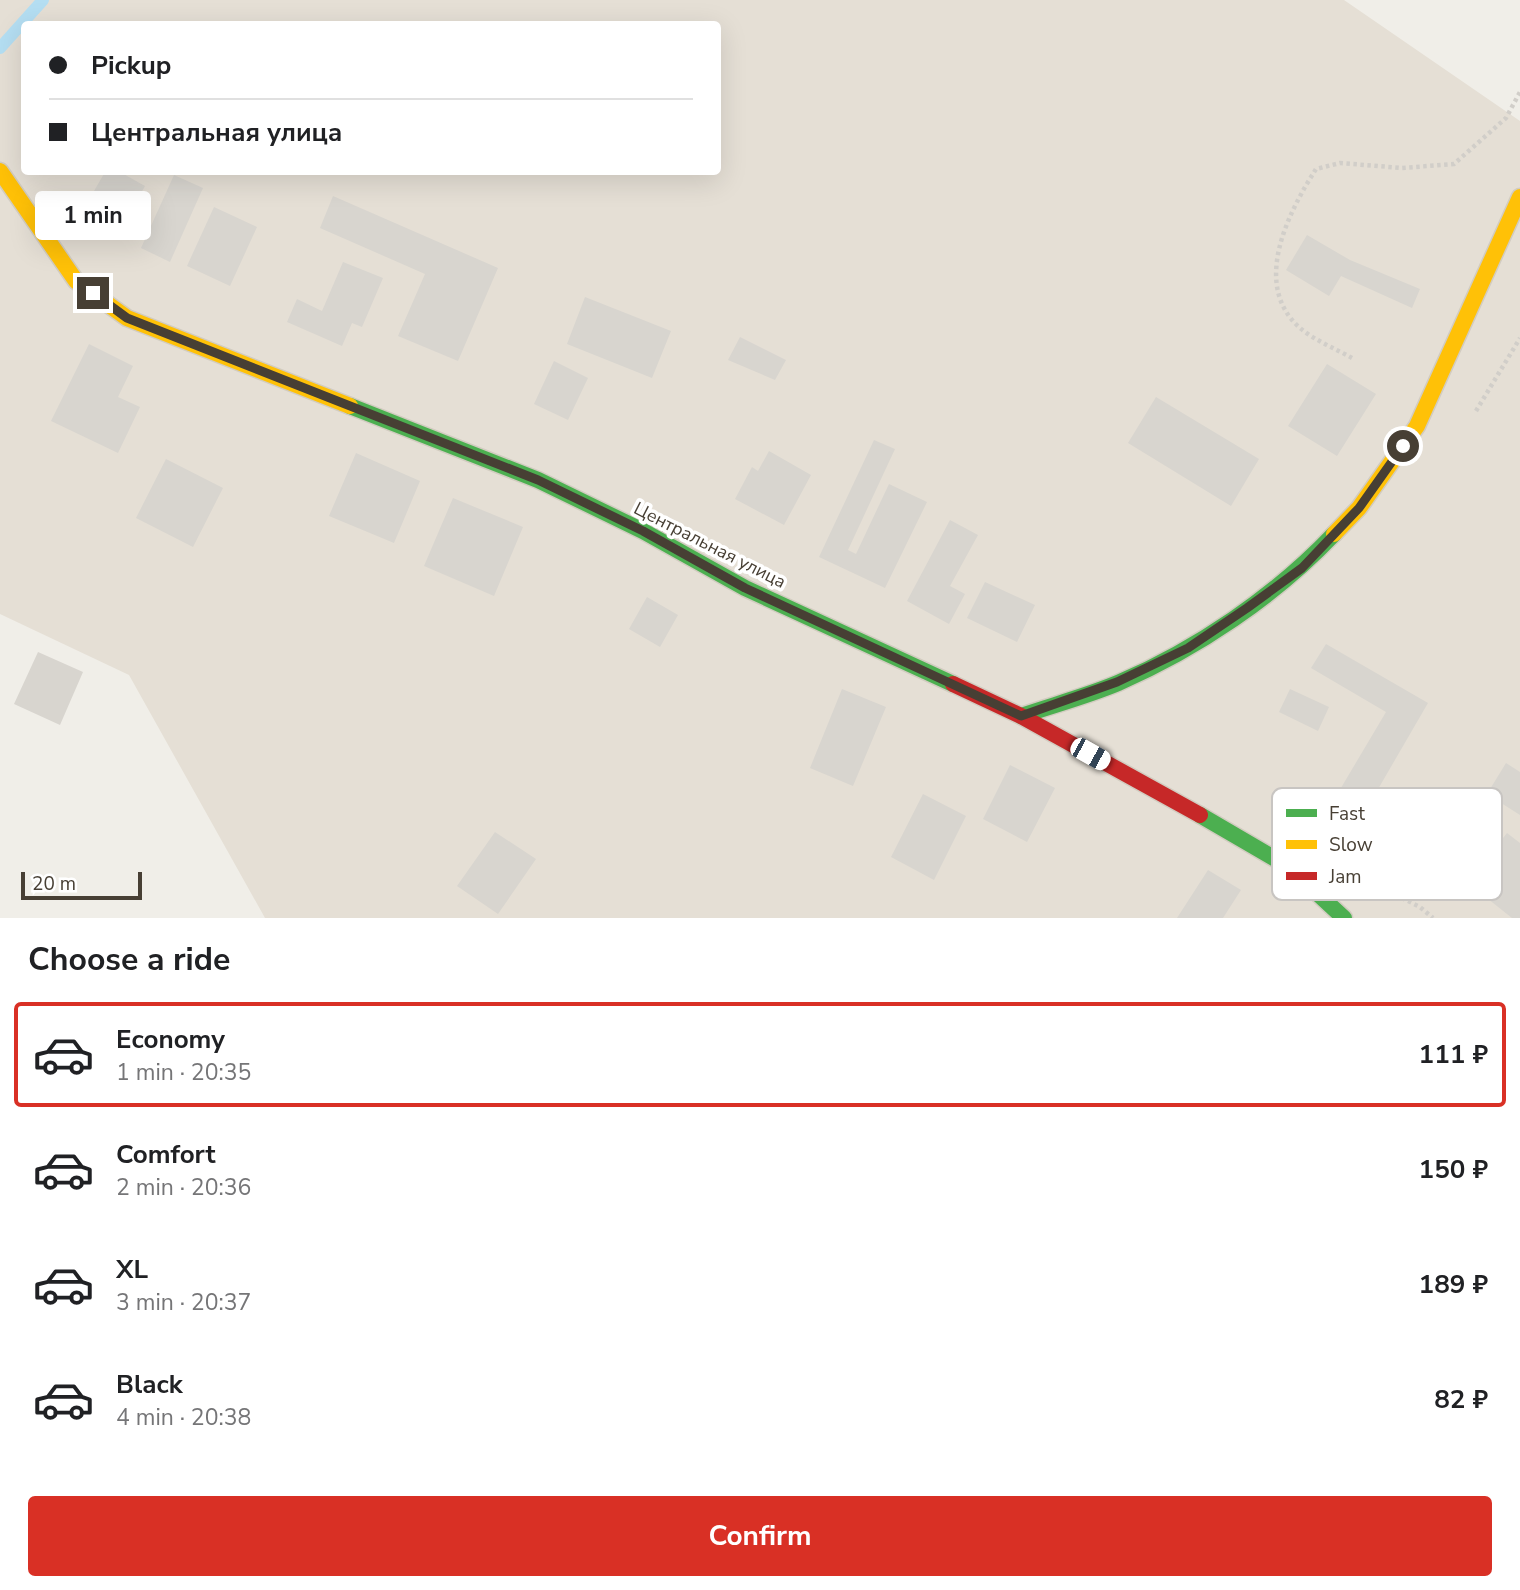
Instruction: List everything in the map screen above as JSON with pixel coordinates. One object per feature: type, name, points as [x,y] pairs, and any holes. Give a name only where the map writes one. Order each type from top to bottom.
[{"type":"street","name":"Центральная улица","points":[[0,171],[76,281],[127,318],[538,480],[643,531],[745,588],[1021,716],[1272,855]]},
{"type":"street","points":[[1021,716],[1117,682],[1188,648],[1302,568],[1359,508],[1417,426],[1520,197]]},
{"type":"street","name":"Центральная улица","points":[[1325,900],[1344,918]]},
{"type":"path","points":[[1352,358],[1300,328],[1280,303],[1276,262],[1293,206],[1316,169],[1340,163],[1402,168],[1454,164],[1506,118],[1520,92]]},
{"type":"path","points":[[1476,411],[1520,338]]},
{"type":"shaded area","points":[[0,0],[1344,0],[1520,121],[1520,918],[265,918],[129,675],[0,614]]},
{"type":"building","points":[[103,175],[125,175],[145,186],[119,231],[83,210]]},
{"type":"building","points":[[174,175],[203,188],[170,262],[141,248]]},
{"type":"building","points":[[333,196],[498,268],[458,361],[398,336],[425,274],[320,228]]},
{"type":"building","points":[[214,207],[257,227],[230,286],[187,266]]},
{"type":"building","points":[[1307,235],[1350,260],[1420,289],[1412,308],[1341,276],[1329,296],[1286,270]]},
{"type":"building","points":[[343,262],[383,278],[362,327],[352,323],[342,346],[287,322],[297,299],[322,311]]},
{"type":"building","points":[[585,297],[671,331],[652,378],[567,344]]},
{"type":"building","points":[[740,337],[786,360],[775,380],[728,360]]},
{"type":"building","points":[[89,344],[133,366],[118,397],[140,407],[118,453],[51,421]]},
{"type":"building","points":[[554,361],[588,378],[568,420],[534,404]]},
{"type":"building","points":[[1327,364],[1376,394],[1337,456],[1288,426]]},
{"type":"building","points":[[1156,397],[1259,459],[1231,506],[1128,443]]},
{"type":"building","points":[[874,440],[895,449],[848,550],[856,554],[889,484],[927,502],[885,588],[819,557]]},
{"type":"building","points":[[769,451],[811,475],[784,525],[735,499],[752,467],[758,471]]},
{"type":"building","points":[[356,453],[420,481],[394,543],[329,516]]},
{"type":"building","points":[[166,459],[223,488],[193,547],[136,518]]},
{"type":"building","points":[[453,498],[523,527],[494,596],[424,566]]},
{"type":"building","points":[[950,520],[978,535],[950,586],[965,594],[949,624],[907,601]]},
{"type":"building","points":[[985,582],[1035,605],[1017,642],[967,618]]},
{"type":"building","points":[[647,597],[678,615],[660,647],[629,629]]},
{"type":"building","points":[[1326,644],[1428,703],[1379,788],[1341,788],[1386,712],[1311,668]]},
{"type":"building","points":[[38,652],[83,672],[60,725],[14,704]]},
{"type":"building","points":[[842,689],[886,707],[853,786],[810,768]]},
{"type":"building","points":[[1290,689],[1329,707],[1318,731],[1279,712]]},
{"type":"building","points":[[1506,763],[1520,772],[1520,815],[1502,804],[1502,788],[1491,788]]},
{"type":"building","points":[[1010,765],[1055,788],[1027,842],[983,819]]},
{"type":"building","points":[[923,794],[966,816],[934,880],[891,857]]},
{"type":"building","points":[[495,832],[536,859],[498,914],[457,886]]},
{"type":"building","points":[[1507,833],[1520,843],[1520,918],[1512,918],[1489,900],[1502,900],[1502,839]]},
{"type":"building","points":[[1208,870],[1241,890],[1223,918],[1177,918]]},
{"type":"waterway","points":[[24,21],[43,0]]},
{"type":"waterway","points":[[0,48],[21,25]]},
{"type":"traffic: fast","points":[[350,406],[538,480],[643,531],[745,588],[953,684]]},
{"type":"traffic: fast","points":[[1021,716],[1106,688],[1177,654],[1261,599],[1334,534]]},
{"type":"traffic: fast","points":[[1200,815],[1272,857]]},
{"type":"traffic: fast","points":[[1325,900],[1344,918]]},
{"type":"traffic: slow","points":[[0,171],[76,281],[127,318],[350,406]]},
{"type":"traffic: slow","points":[[1334,534],[1359,508],[1417,426],[1520,197]]},
{"type":"traffic: jam","points":[[953,684],[1021,716],[1200,815]]},
{"type":"route","points":[[93,293],[127,318],[538,480],[643,531],[745,588],[859,638],[1021,716],[1117,682],[1188,648],[1247,608],[1302,568],[1359,508],[1403,446]]}]
